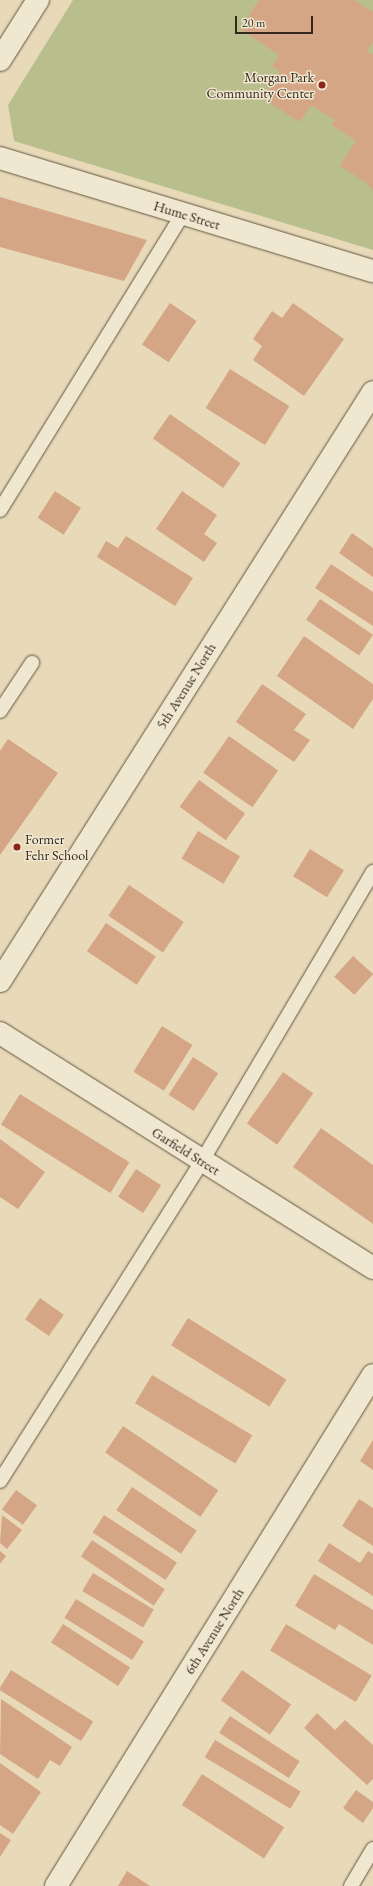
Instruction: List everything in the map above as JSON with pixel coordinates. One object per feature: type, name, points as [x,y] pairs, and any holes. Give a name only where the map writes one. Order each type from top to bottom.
[{"type":"street","points":[[0,60],[38,0]]},
{"type":"street","name":"Hume Street","points":[[0,158],[373,271]]},
{"type":"street","name":"5th Avenue North","points":[[0,981],[373,392]]},
{"type":"street","name":"Garfield Street","points":[[0,1033],[373,1268]]},
{"type":"street","name":"6th Avenue North","points":[[56,1886],[373,1375]]},
{"type":"lane","points":[[0,510],[5,490],[183,214]]},
{"type":"lane","points":[[0,711],[32,663]]},
{"type":"lane","points":[[0,1481],[202,1161],[373,872]]},
{"type":"lane","points":[[351,1886],[373,1849]]},
{"type":"green space","points":[[73,0],[373,0],[373,250],[14,141],[8,105]]},
{"type":"building","name":"Morgan Park Community Center","points":[[259,0],[354,0],[373,12],[373,42],[367,51],[373,55],[373,191],[367,183],[340,166],[356,141],[332,125],[335,120],[311,105],[300,122],[263,99],[280,72],[272,66],[279,55],[240,29]]},
{"type":"building","points":[[0,197],[147,240],[124,281],[0,247]]},
{"type":"building","points":[[170,303],[197,321],[169,362],[142,344]]},
{"type":"building","points":[[293,303],[344,339],[304,396],[253,360],[262,346],[253,339],[272,311],[282,318]]},
{"type":"building","points":[[230,369],[289,406],[265,445],[206,408]]},
{"type":"building","points":[[170,414],[240,463],[223,488],[153,439]]},
{"type":"building","points":[[55,491],[81,508],[64,535],[38,518]]},
{"type":"building","points":[[182,491],[217,515],[204,534],[217,543],[204,562],[156,529]]},
{"type":"building","points":[[352,533],[373,548],[373,577],[339,553]]},
{"type":"building","points":[[126,536],[193,578],[175,606],[97,557],[106,541],[118,548]]},
{"type":"building","points":[[331,564],[373,592],[373,626],[315,588]]},
{"type":"building","points":[[320,599],[373,635],[359,656],[306,620]]},
{"type":"building","points":[[304,636],[373,684],[373,699],[353,729],[277,676]]},
{"type":"building","points":[[262,684],[306,714],[294,730],[310,740],[294,762],[236,722]]},
{"type":"building","points":[[229,736],[278,770],[252,807],[203,773]]},
{"type":"building","points":[[8,739],[58,773],[0,855],[0,751]]},
{"type":"building","points":[[199,780],[245,814],[226,840],[180,807]]},
{"type":"building","points":[[198,831],[240,856],[224,884],[182,858]]},
{"type":"building","points":[[310,849],[344,870],[327,897],[293,876]]},
{"type":"building","points":[[129,885],[184,922],[163,953],[108,916]]},
{"type":"building","points":[[106,923],[156,957],[137,985],[87,951]]},
{"type":"building","points":[[353,956],[373,974],[354,995],[334,977]]},
{"type":"building","points":[[162,1026],[193,1045],[164,1091],[133,1072]]},
{"type":"building","points":[[193,1057],[218,1073],[194,1111],[168,1095]]},
{"type":"building","points":[[283,1072],[313,1093],[277,1145],[247,1124]]},
{"type":"building","points":[[20,1094],[129,1162],[110,1193],[1,1125]]},
{"type":"building","points":[[321,1128],[373,1165],[373,1224],[293,1167]]},
{"type":"building","points":[[0,1139],[45,1172],[18,1209],[0,1197]]},
{"type":"building","points":[[136,1169],[161,1185],[143,1213],[118,1197]]},
{"type":"building","points":[[40,1298],[64,1315],[49,1336],[25,1319]]},
{"type":"building","points":[[188,1318],[286,1379],[269,1407],[171,1345]]},
{"type":"building","points":[[152,1375],[252,1435],[235,1464],[135,1403]]},
{"type":"building","points":[[123,1426],[218,1490],[200,1517],[105,1453]]},
{"type":"building","points":[[373,1440],[373,1470],[360,1461]]},
{"type":"building","points":[[132,1487],[197,1531],[181,1554],[116,1510]]},
{"type":"building","points":[[16,1490],[37,1505],[23,1525],[2,1509]]},
{"type":"building","points":[[359,1499],[373,1508],[373,1546],[342,1526]]},
{"type":"building","points":[[2,1515],[22,1530],[7,1549],[0,1543]]},
{"type":"building","points":[[104,1515],[177,1562],[166,1580],[93,1533]]},
{"type":"building","points":[[92,1540],[165,1589],[154,1606],[81,1557]]},
{"type":"building","points":[[329,1543],[360,1563],[368,1551],[373,1554],[373,1596],[318,1561]]},
{"type":"building","points":[[0,1551],[6,1556],[0,1564]]},
{"type":"building","points":[[93,1573],[154,1610],[143,1628],[82,1591]]},
{"type":"building","points":[[314,1574],[373,1610],[373,1645],[339,1624],[335,1630],[295,1606]]},
{"type":"building","points":[[76,1599],[144,1641],[132,1660],[64,1618]]},
{"type":"building","points":[[63,1624],[130,1668],[118,1686],[51,1642]]},
{"type":"building","points":[[286,1624],[372,1676],[356,1702],[270,1651]]},
{"type":"building","points":[[11,1670],[93,1721],[81,1741],[0,1690],[0,1688]]},
{"type":"building","points":[[242,1670],[291,1704],[270,1735],[221,1700]]},
{"type":"building","points":[[1,1699],[72,1747],[60,1766],[50,1760],[38,1779],[0,1754]]},
{"type":"building","points":[[317,1713],[335,1730],[345,1720],[373,1745],[373,1779],[367,1785],[304,1728]]},
{"type":"building","points":[[230,1716],[300,1761],[289,1778],[219,1733]]},
{"type":"building","points":[[215,1740],[301,1792],[290,1809],[205,1757]]},
{"type":"building","points":[[0,1763],[41,1792],[13,1834],[0,1825]]},
{"type":"building","points":[[202,1774],[284,1827],[264,1858],[182,1805]]},
{"type":"building","points":[[356,1790],[373,1802],[373,1808],[363,1823],[343,1808]]},
{"type":"building","points":[[0,1833],[11,1840],[0,1857]]},
{"type":"building","points":[[127,1871],[150,1886],[118,1886]]},
{"type":"place","name":"Morgan Park Community Center","points":[[322,85]]},
{"type":"place","name":"Former Fehr School","points":[[17,847]]}]
